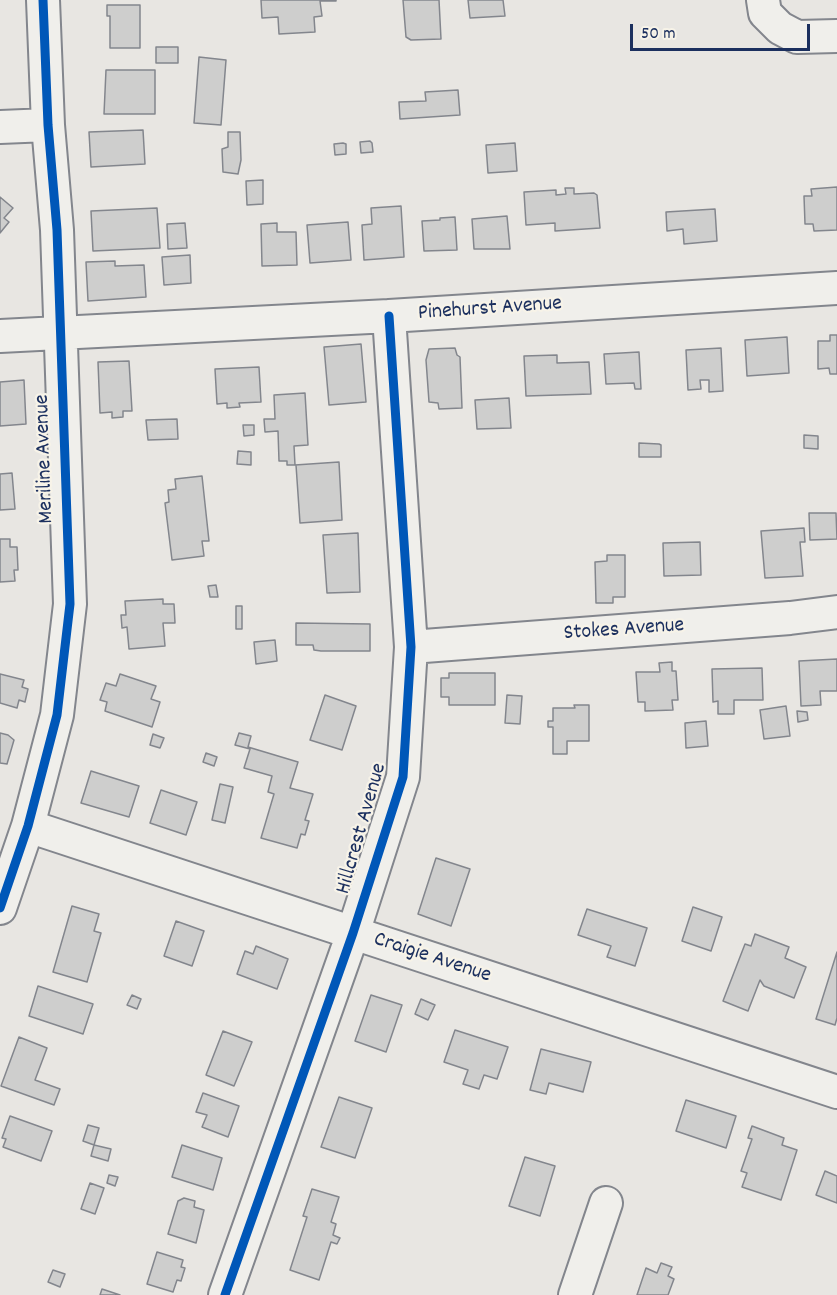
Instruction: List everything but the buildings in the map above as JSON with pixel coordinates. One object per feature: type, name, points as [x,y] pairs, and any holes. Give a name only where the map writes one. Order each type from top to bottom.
[{"type":"street","name":"Meriline Avenue","points":[[0,908],[28,826],[57,715],[70,604],[57,230],[48,124],[43,0]]},
{"type":"street","points":[[763,0],[765,13],[780,28],[797,37],[837,36]]},
{"type":"street","points":[[0,128],[48,124]]},
{"type":"street","name":"Pinehurst Avenue","points":[[0,336],[389,316],[837,288]]},
{"type":"street","name":"Hillcrest Avenue","points":[[225,1295],[353,933],[403,777],[411,646],[389,316]]},
{"type":"street","name":"Stokes Avenue","points":[[411,646],[790,618],[837,612]]},
{"type":"street","name":"Craigie Avenue","points":[[28,826],[837,1092]]},
{"type":"street","points":[[575,1295],[606,1203]]},
{"type":"cycle path","points":[[0,908],[28,826],[57,715],[70,604],[57,230],[48,125],[43,0]]},
{"type":"cycle path","points":[[225,1295],[353,933],[403,777],[411,647],[389,316]]}]
